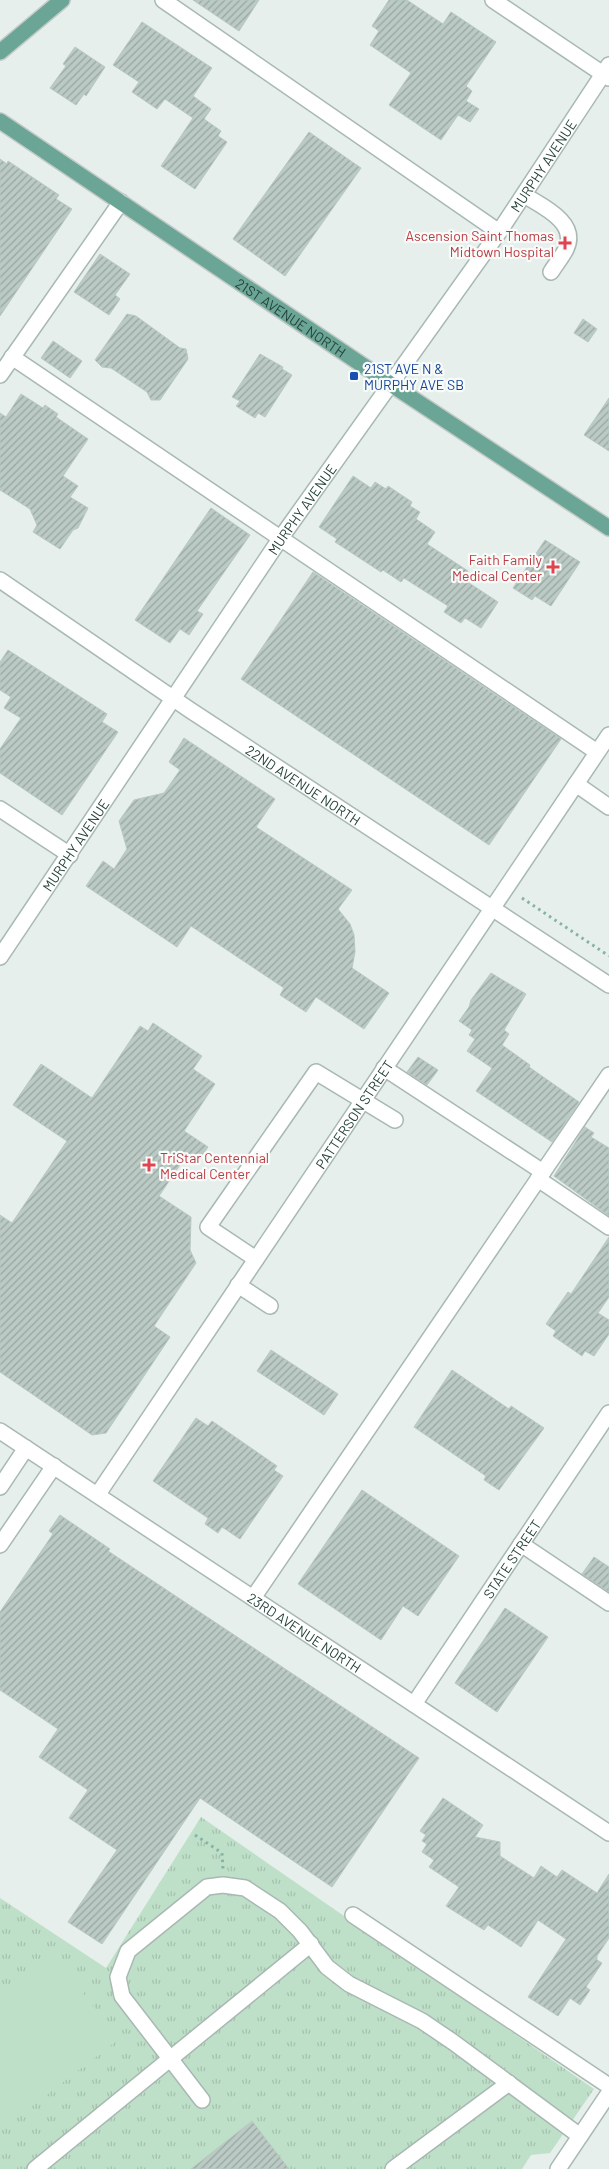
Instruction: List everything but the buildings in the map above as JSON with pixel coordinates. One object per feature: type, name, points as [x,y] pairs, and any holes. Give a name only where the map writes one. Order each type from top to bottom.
[{"type":"main road","points":[[1,50],[62,0]]},
{"type":"main road","name":"21ST AVENUE NORTH","points":[[0,121],[389,383],[609,528]]},
{"type":"street","points":[[163,0],[499,232]]},
{"type":"street","points":[[493,0],[607,72]]},
{"type":"street","name":"MURPHY AVENUE","points":[[0,957],[280,539],[389,383],[499,232],[607,72]]},
{"type":"street","points":[[524,195],[553,214],[568,230],[569,240],[567,248],[551,272]]},
{"type":"street","points":[[0,375],[121,202]]},
{"type":"street","points":[[12,357],[597,752]]},
{"type":"street","name":"22ND AVENUE NORTH","points":[[0,580],[172,698],[492,910],[609,985]]},
{"type":"street","name":"PATTERSON STREET","points":[[98,1494],[609,735]]},
{"type":"street","points":[[576,784],[609,807]]},
{"type":"street","points":[[0,809],[70,855]]},
{"type":"street","points":[[384,1068],[540,1176],[609,1227]]},
{"type":"street","points":[[256,1259],[208,1227],[316,1072],[395,1120]]},
{"type":"street","points":[[253,1598],[609,1074]]},
{"type":"street","points":[[238,1285],[270,1306]]},
{"type":"street","name":"STATE STREET","points":[[414,1704],[609,1413]]},
{"type":"street","name":"23RD AVENUE NORTH","points":[[0,1431],[609,1833]]},
{"type":"street","points":[[0,1487],[26,1448]]},
{"type":"street","points":[[0,1545],[54,1466]]},
{"type":"street","points":[[521,1544],[609,1603]]},
{"type":"street","points":[[202,2100],[122,1996],[118,1986],[120,1969],[128,1951],[199,1891],[213,1884],[245,1888],[271,1904],[300,1931],[327,1966],[349,1984],[422,2021],[580,2136]]},
{"type":"street","points":[[353,1914],[609,2086]]},
{"type":"street","points":[[35,2169],[311,1944]]},
{"type":"street","points":[[393,2169],[509,2083]]},
{"type":"street","points":[[558,2169],[609,2093]]},
{"type":"path","points":[[522,898],[609,956]]},
{"type":"path","points":[[195,1835],[222,1853],[224,1885]]},
{"type":"green space","points":[[201,1817],[594,2089],[550,2153],[531,2155],[522,2169],[0,2169],[0,1898],[106,1968]]},
{"type":"green space","points":[[51,1952],[119,2039],[0,2131],[0,1992]]},
{"type":"place","name":"Ascension Saint Thomas Midtown Hospital","points":[[565,243]]},
{"type":"place","name":"21ST AVE N & MURPHY AVE SB","points":[[354,376]]},
{"type":"place","name":"Faith Family Medical Center","points":[[553,567]]},
{"type":"place","name":"TriStar Centennial Medical Center","points":[[149,1165]]}]
